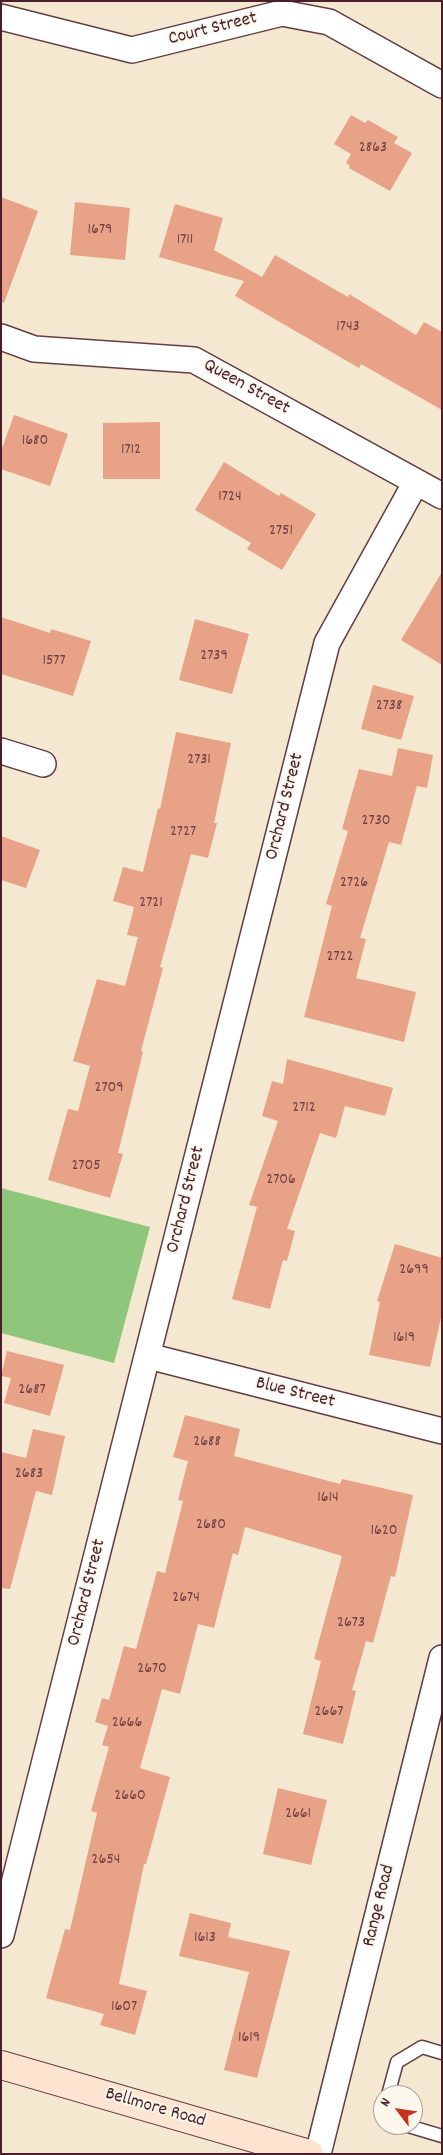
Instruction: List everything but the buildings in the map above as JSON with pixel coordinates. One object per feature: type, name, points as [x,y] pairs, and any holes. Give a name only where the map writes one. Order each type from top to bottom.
[{"type":"main road","name":"Bellmore Road","points":[[1,2065],[309,2154]]},
{"type":"street","name":"Court Street","points":[[1,17],[132,50],[282,13],[330,22],[442,85]]},
{"type":"street","name":"Queen Street","points":[[1,337],[34,349],[194,360],[442,496]]},
{"type":"street","name":"Orchard Street","points":[[1,1935],[327,643],[416,482]]},
{"type":"street","points":[[1,751],[43,764]]},
{"type":"street","name":"Blue Street","points":[[148,1356],[442,1431]]},
{"type":"street","name":"Range Road","points":[[318,2154],[442,1658]]},
{"type":"lane","points":[[391,2085],[397,2062],[422,2047],[442,2053]]},
{"type":"lane","points":[[423,2130],[442,2136]]},
{"type":"green space","points":[[1,1188],[150,1227],[114,1363],[1,1333]]}]
